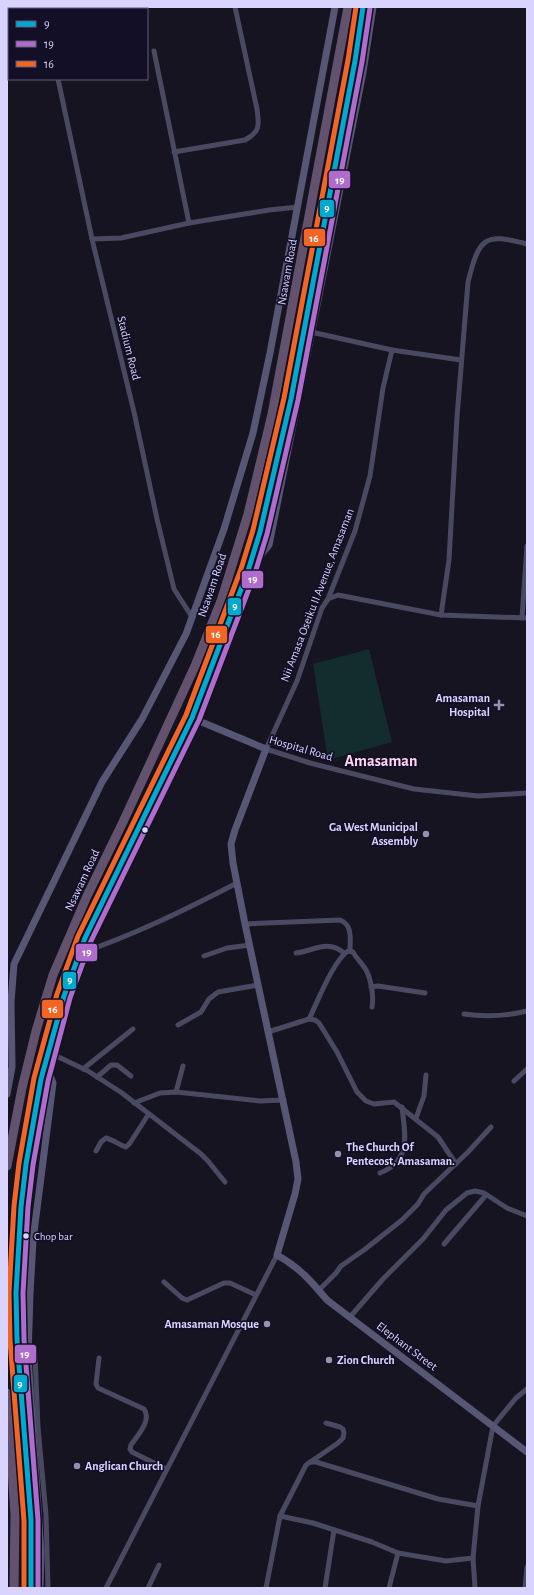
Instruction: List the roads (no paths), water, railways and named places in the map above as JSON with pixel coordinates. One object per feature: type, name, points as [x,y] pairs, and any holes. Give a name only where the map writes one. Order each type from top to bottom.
[{"type":"highway","name":"Nsawam Road","points":[[7,1166],[27,1067],[53,975],[87,896],[196,666],[221,601],[248,514],[274,406],[348,7]]},
{"type":"highway","points":[[31,1588],[30,1513],[16,1333],[16,1287],[21,1202],[27,1150],[40,1082],[56,1022],[78,954],[106,891],[140,826],[192,718],[248,571],[260,532],[291,399],[363,7]]},
{"type":"highway","points":[[7,1393],[15,1515],[14,1588]]},
{"type":"main road","points":[[7,1094],[12,1067],[9,994],[14,964],[102,782],[142,719],[186,634],[224,529],[253,433],[270,353],[335,7]]},
{"type":"main road","points":[[248,571],[268,545],[363,72],[373,7]]},
{"type":"main road","name":"Hospital Road","points":[[192,718],[266,750]]},
{"type":"main road","points":[[266,750],[231,844],[233,863],[245,924],[284,1100],[298,1179],[277,1255]]},
{"type":"main road","points":[[40,1588],[41,1554],[28,1340],[33,1240],[53,1083],[45,1063]]},
{"type":"main road","name":"Elephant Street","points":[[277,1255],[292,1263],[327,1300],[408,1360],[527,1452]]},
{"type":"street","points":[[174,152],[245,140],[254,135],[259,125],[235,7]]},
{"type":"street","points":[[154,51],[189,223]]},
{"type":"street","name":"Stadium Road","points":[[58,80],[92,239],[134,412],[174,589],[192,617]]},
{"type":"street","points":[[92,239],[120,238],[189,223],[269,210],[298,207]]},
{"type":"street","points":[[441,615],[449,560],[461,360],[468,282],[478,250],[485,242],[495,238],[505,238],[527,244]]},
{"type":"street","points":[[311,332],[392,350],[461,360]]},
{"type":"street","name":"Nii Amasa Oseiku II Avenue, Amasaman","points":[[266,750],[297,681],[322,608],[328,599],[355,531],[370,476],[383,388],[392,350]]},
{"type":"street","points":[[328,599],[338,595],[441,615],[524,618],[527,546]]},
{"type":"street","name":"Hospital Road","points":[[266,750],[310,764],[414,789],[478,796],[527,793]]},
{"type":"street","points":[[78,954],[109,944],[173,916],[238,883]]},
{"type":"street","points":[[245,924],[340,920],[346,924],[350,930],[350,950],[366,971],[371,987],[373,999],[372,1007]]},
{"type":"street","points":[[204,956],[227,948],[250,945]]},
{"type":"street","points":[[296,953],[305,952],[323,946],[335,948],[344,953]]},
{"type":"street","points":[[310,1019],[334,968],[344,953],[350,950]]},
{"type":"street","points":[[178,1025],[201,1012],[209,999],[218,992],[258,985]]},
{"type":"street","points":[[371,987],[378,986],[425,994]]},
{"type":"street","points":[[464,1014],[475,1016],[509,1015],[527,1011]]},
{"type":"street","points":[[268,1032],[310,1019],[315,1020],[319,1023],[337,1052],[357,1092],[366,1101],[374,1104],[394,1102],[402,1107],[438,1137],[456,1164]]},
{"type":"street","points":[[83,1068],[133,1029]]},
{"type":"street","points":[[48,1052],[83,1068],[134,1103],[201,1154],[225,1182]]},
{"type":"street","points":[[97,1077],[111,1064],[117,1066],[131,1076]]},
{"type":"street","points":[[176,1092],[183,1066]]},
{"type":"street","points":[[514,1081],[527,1069]]},
{"type":"street","points":[[416,1118],[424,1096],[426,1075]]},
{"type":"street","points":[[134,1103],[160,1093],[176,1092],[260,1100],[284,1100]]},
{"type":"street","points":[[380,1173],[390,1169],[397,1162],[403,1152],[406,1138],[402,1107]]},
{"type":"street","points":[[96,1151],[101,1142],[106,1138],[126,1147],[148,1115]]},
{"type":"street","points":[[319,1290],[341,1266],[402,1220],[418,1204],[424,1194],[456,1164],[491,1127]]},
{"type":"street","points":[[350,1317],[383,1279],[424,1238],[446,1210],[467,1193],[475,1191],[486,1195],[507,1208],[527,1216]]},
{"type":"street","points":[[444,1244],[486,1195]]},
{"type":"street","points":[[107,1588],[166,1469],[277,1255]]},
{"type":"street","points":[[164,1282],[182,1298],[187,1300],[224,1283],[230,1283],[256,1295]]},
{"type":"street","points":[[28,1340],[35,1354],[38,1427],[46,1515],[48,1588]]},
{"type":"street","points":[[99,1358],[96,1384],[98,1388],[144,1409],[147,1413],[148,1418],[130,1449],[132,1452],[166,1469]]},
{"type":"street","points":[[475,1588],[473,1558],[478,1506],[493,1426],[516,1398],[527,1388]]},
{"type":"street","points":[[266,1588],[280,1516],[306,1465],[343,1438],[343,1429],[326,1423]]},
{"type":"street","points":[[310,1462],[316,1462],[438,1499],[478,1506]]},
{"type":"street","points":[[280,1516],[313,1523],[372,1542],[398,1553],[446,1561],[473,1558]]},
{"type":"street","points":[[325,1588],[334,1530]]},
{"type":"street","points":[[389,1588],[398,1553]]},
{"type":"street","points":[[148,1588],[159,1565]]},
{"type":"street","points":[[525,1588],[527,1567]]},
{"type":"place","name":"Amasaman Hospital","points":[[499,705]]},
{"type":"place","name":"Ga West Municipal Assembly","points":[[426,834]]},
{"type":"place","name":"The Church Of Pentecost, Amasaman.","points":[[338,1154]]},
{"type":"place","name":"Chop bar","points":[[26,1236]]},
{"type":"place","name":"Amasaman Mosque","points":[[267,1324]]},
{"type":"place","name":"Zion Church","points":[[329,1360]]},
{"type":"place","name":"Anglican Church","points":[[77,1466]]},
{"type":"district","name":"Amasaman","points":[[381,761]]}]
